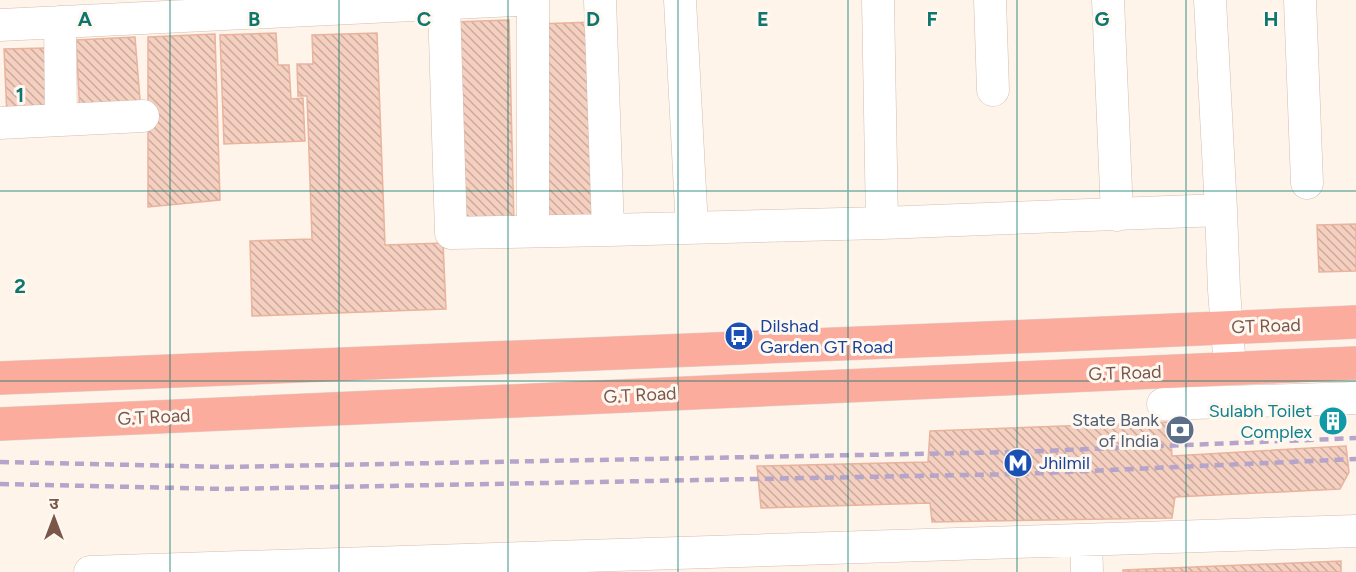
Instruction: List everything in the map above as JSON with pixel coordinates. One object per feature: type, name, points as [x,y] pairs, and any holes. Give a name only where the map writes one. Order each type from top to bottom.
[{"type":"highway","name":"GT Road","points":[[0,378],[1356,322]]},
{"type":"highway","name":"G.T Road","points":[[0,424],[1356,363]]},
{"type":"street","points":[[18,16],[60,22],[285,6],[444,4],[516,0]]},
{"type":"street","points":[[533,0],[533,231]]},
{"type":"street","points":[[600,0],[608,230]]},
{"type":"street","points":[[680,0],[692,228]]},
{"type":"street","points":[[878,0],[882,223]]},
{"type":"street","points":[[990,0],[993,90]]},
{"type":"street","points":[[1108,0],[1117,215]]},
{"type":"street","points":[[1210,0],[1230,368]]},
{"type":"street","points":[[1300,0],[1307,183]]},
{"type":"street","points":[[444,4],[451,233],[882,223],[1221,210]]},
{"type":"street","points":[[60,22],[61,120]]},
{"type":"street","points":[[0,123],[143,116]]},
{"type":"street","points":[[1163,404],[1356,398]]},
{"type":"street","points":[[90,572],[442,566],[1356,531]]},
{"type":"street","points":[[1086,540],[1088,572]]},
{"type":"building","points":[[509,20],[514,224],[458,226],[453,22]]},
{"type":"building","points":[[593,22],[600,226],[539,226],[536,24]]},
{"type":"building","points":[[276,33],[278,65],[289,65],[291,99],[303,98],[305,141],[224,144],[220,35]]},
{"type":"building","points":[[377,33],[385,245],[443,243],[446,309],[252,316],[250,241],[312,239],[307,96],[298,96],[297,64],[313,64],[312,35]]},
{"type":"building","points":[[215,34],[220,200],[148,207],[148,37]]},
{"type":"building","points":[[135,37],[141,112],[80,115],[76,40]]},
{"type":"building","points":[[46,48],[48,116],[7,117],[4,49]]},
{"type":"building","points":[[1356,224],[1356,271],[1319,272],[1317,225]]},
{"type":"building","name":"Sulabh Toilet Complex","points":[[1340,410],[1341,431],[1327,432],[1325,411]]},
{"type":"building","points":[[1170,422],[1172,456],[1346,446],[1349,472],[1340,489],[1175,497],[1172,518],[932,522],[930,503],[761,508],[757,466],[928,462],[930,431]]},
{"type":"building","points":[[1341,561],[1341,572],[1123,572],[1123,570]]},
{"type":"railway","points":[[0,462],[225,467],[1018,452],[1356,438]]},
{"type":"railway","points":[[0,484],[225,489],[1019,474],[1356,459]]},
{"type":"place","name":"Dilshad Garden GT Road","points":[[739,336]]},
{"type":"place","name":"Sulabh Toilet Complex","points":[[1333,421]]},
{"type":"place","name":"State Bank of India","points":[[1180,430]]},
{"type":"place","name":"Jhilmil","points":[[1018,463]]}]
